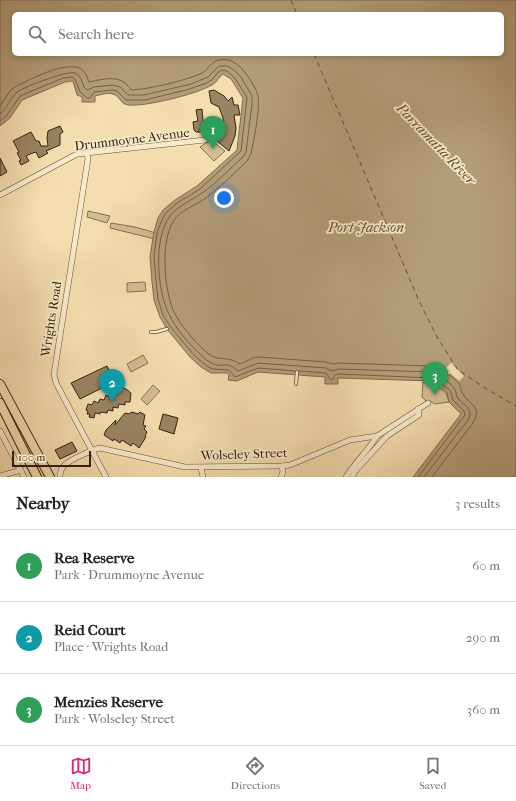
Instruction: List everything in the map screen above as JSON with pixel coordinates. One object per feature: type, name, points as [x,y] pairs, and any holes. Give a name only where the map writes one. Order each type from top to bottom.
[{"type":"highway","points":[[0,384],[50,477]]},
{"type":"highway","points":[[0,403],[37,477]]},
{"type":"street","name":"Drummoyne Avenue","points":[[0,195],[77,154],[205,140]]},
{"type":"street","name":"Wrights Road","points":[[87,153],[88,159],[54,374],[56,383],[106,477]]},
{"type":"street","name":"Wolseley Street","points":[[60,477],[61,470],[65,465],[92,450],[104,448],[177,465],[201,468],[290,465],[350,440],[377,436],[428,403]]},
{"type":"street","points":[[352,477],[356,470],[387,436],[419,415],[418,409]]},
{"type":"street","points":[[0,431],[24,477]]},
{"type":"street","points":[[346,477],[377,436]]},
{"type":"street","points":[[281,477],[283,472],[282,466]]},
{"type":"street","points":[[201,468],[203,477]]},
{"type":"street","points":[[0,476],[21,470]]},
{"type":"lane","points":[[151,332],[167,329]]},
{"type":"lane","points":[[296,384],[297,372]]},
{"type":"shaded area","points":[[211,140],[225,151],[214,161],[200,147]]},
{"type":"shaded area","points":[[88,211],[110,216],[107,223],[87,217]]},
{"type":"shaded area","points":[[111,223],[135,227],[156,233],[155,239],[110,228]]},
{"type":"shaded area","points":[[145,282],[146,291],[127,292],[127,283]]},
{"type":"shaded area","points":[[143,355],[148,363],[131,372],[127,364]]},
{"type":"shaded area","points":[[423,382],[431,382],[446,393],[449,402],[435,404],[430,401],[426,401],[422,397]]},
{"type":"shaded area","points":[[153,385],[160,391],[147,405],[141,399]]},
{"type":"water","name":"Port Jackson","points":[[0,0],[516,0],[516,477],[413,477],[461,414],[449,402],[447,392],[431,381],[338,378],[338,384],[325,384],[325,377],[258,372],[237,381],[228,380],[229,375],[227,373],[211,373],[201,367],[190,357],[167,329],[160,317],[154,300],[150,256],[154,232],[158,218],[163,210],[175,200],[197,186],[237,150],[243,98],[231,79],[223,74],[212,85],[205,89],[171,99],[136,105],[125,104],[117,96],[111,93],[95,96],[95,102],[82,102],[82,97],[77,95],[73,81],[65,82],[22,100],[10,118],[0,126]]},
{"type":"pier","points":[[451,363],[464,376],[459,381],[450,373],[441,388],[439,387],[449,371],[446,368]]},
{"type":"building","points":[[214,90],[224,96],[228,101],[232,97],[234,105],[238,105],[240,115],[234,115],[236,128],[235,136],[229,151],[217,141],[223,132],[223,118],[219,107],[211,103],[209,91]]},
{"type":"building","points":[[202,109],[203,121],[211,120],[212,127],[200,129],[201,132],[196,132],[194,130],[193,122],[198,121],[196,110]]},
{"type":"building","points":[[60,126],[63,132],[60,134],[60,145],[46,151],[48,153],[39,158],[36,152],[26,156],[29,161],[21,165],[19,161],[21,160],[17,153],[19,152],[13,141],[31,132],[36,141],[39,141],[41,146],[48,146],[48,131]]},
{"type":"building","points":[[0,158],[7,172],[0,176]]},
{"type":"building","points":[[107,366],[114,382],[80,399],[71,383]]},
{"type":"building","points":[[120,387],[131,393],[130,402],[125,402],[125,405],[119,404],[118,408],[113,407],[113,411],[108,410],[107,413],[95,413],[94,418],[89,417],[90,414],[87,414],[88,411],[86,410],[88,404],[92,405],[94,401],[98,403],[100,399],[104,400],[106,395],[109,397],[111,392],[116,394]]},
{"type":"building","points":[[132,412],[138,414],[140,412],[145,415],[143,425],[146,426],[144,429],[147,432],[146,437],[139,448],[133,443],[131,446],[122,440],[120,443],[114,439],[113,441],[104,435],[106,430],[116,420],[115,425],[125,413],[129,414]]},
{"type":"building","points":[[163,414],[178,418],[174,434],[159,429]]},
{"type":"building","points":[[72,442],[77,451],[60,459],[55,450]]},
{"type":"ferry route","points":[[291,0],[296,12]]},
{"type":"ferry route","points":[[315,56],[419,301],[437,337],[458,370],[516,406]]},
{"type":"place","name":"Rea Reserve","points":[[213,149]]},
{"type":"place","name":"Menzies Reserve","points":[[435,395]]},
{"type":"place","name":"Reid Court","points":[[112,402]]},
{"type":"water label","name":"Parramatta River","points":[[436,144]]}]
